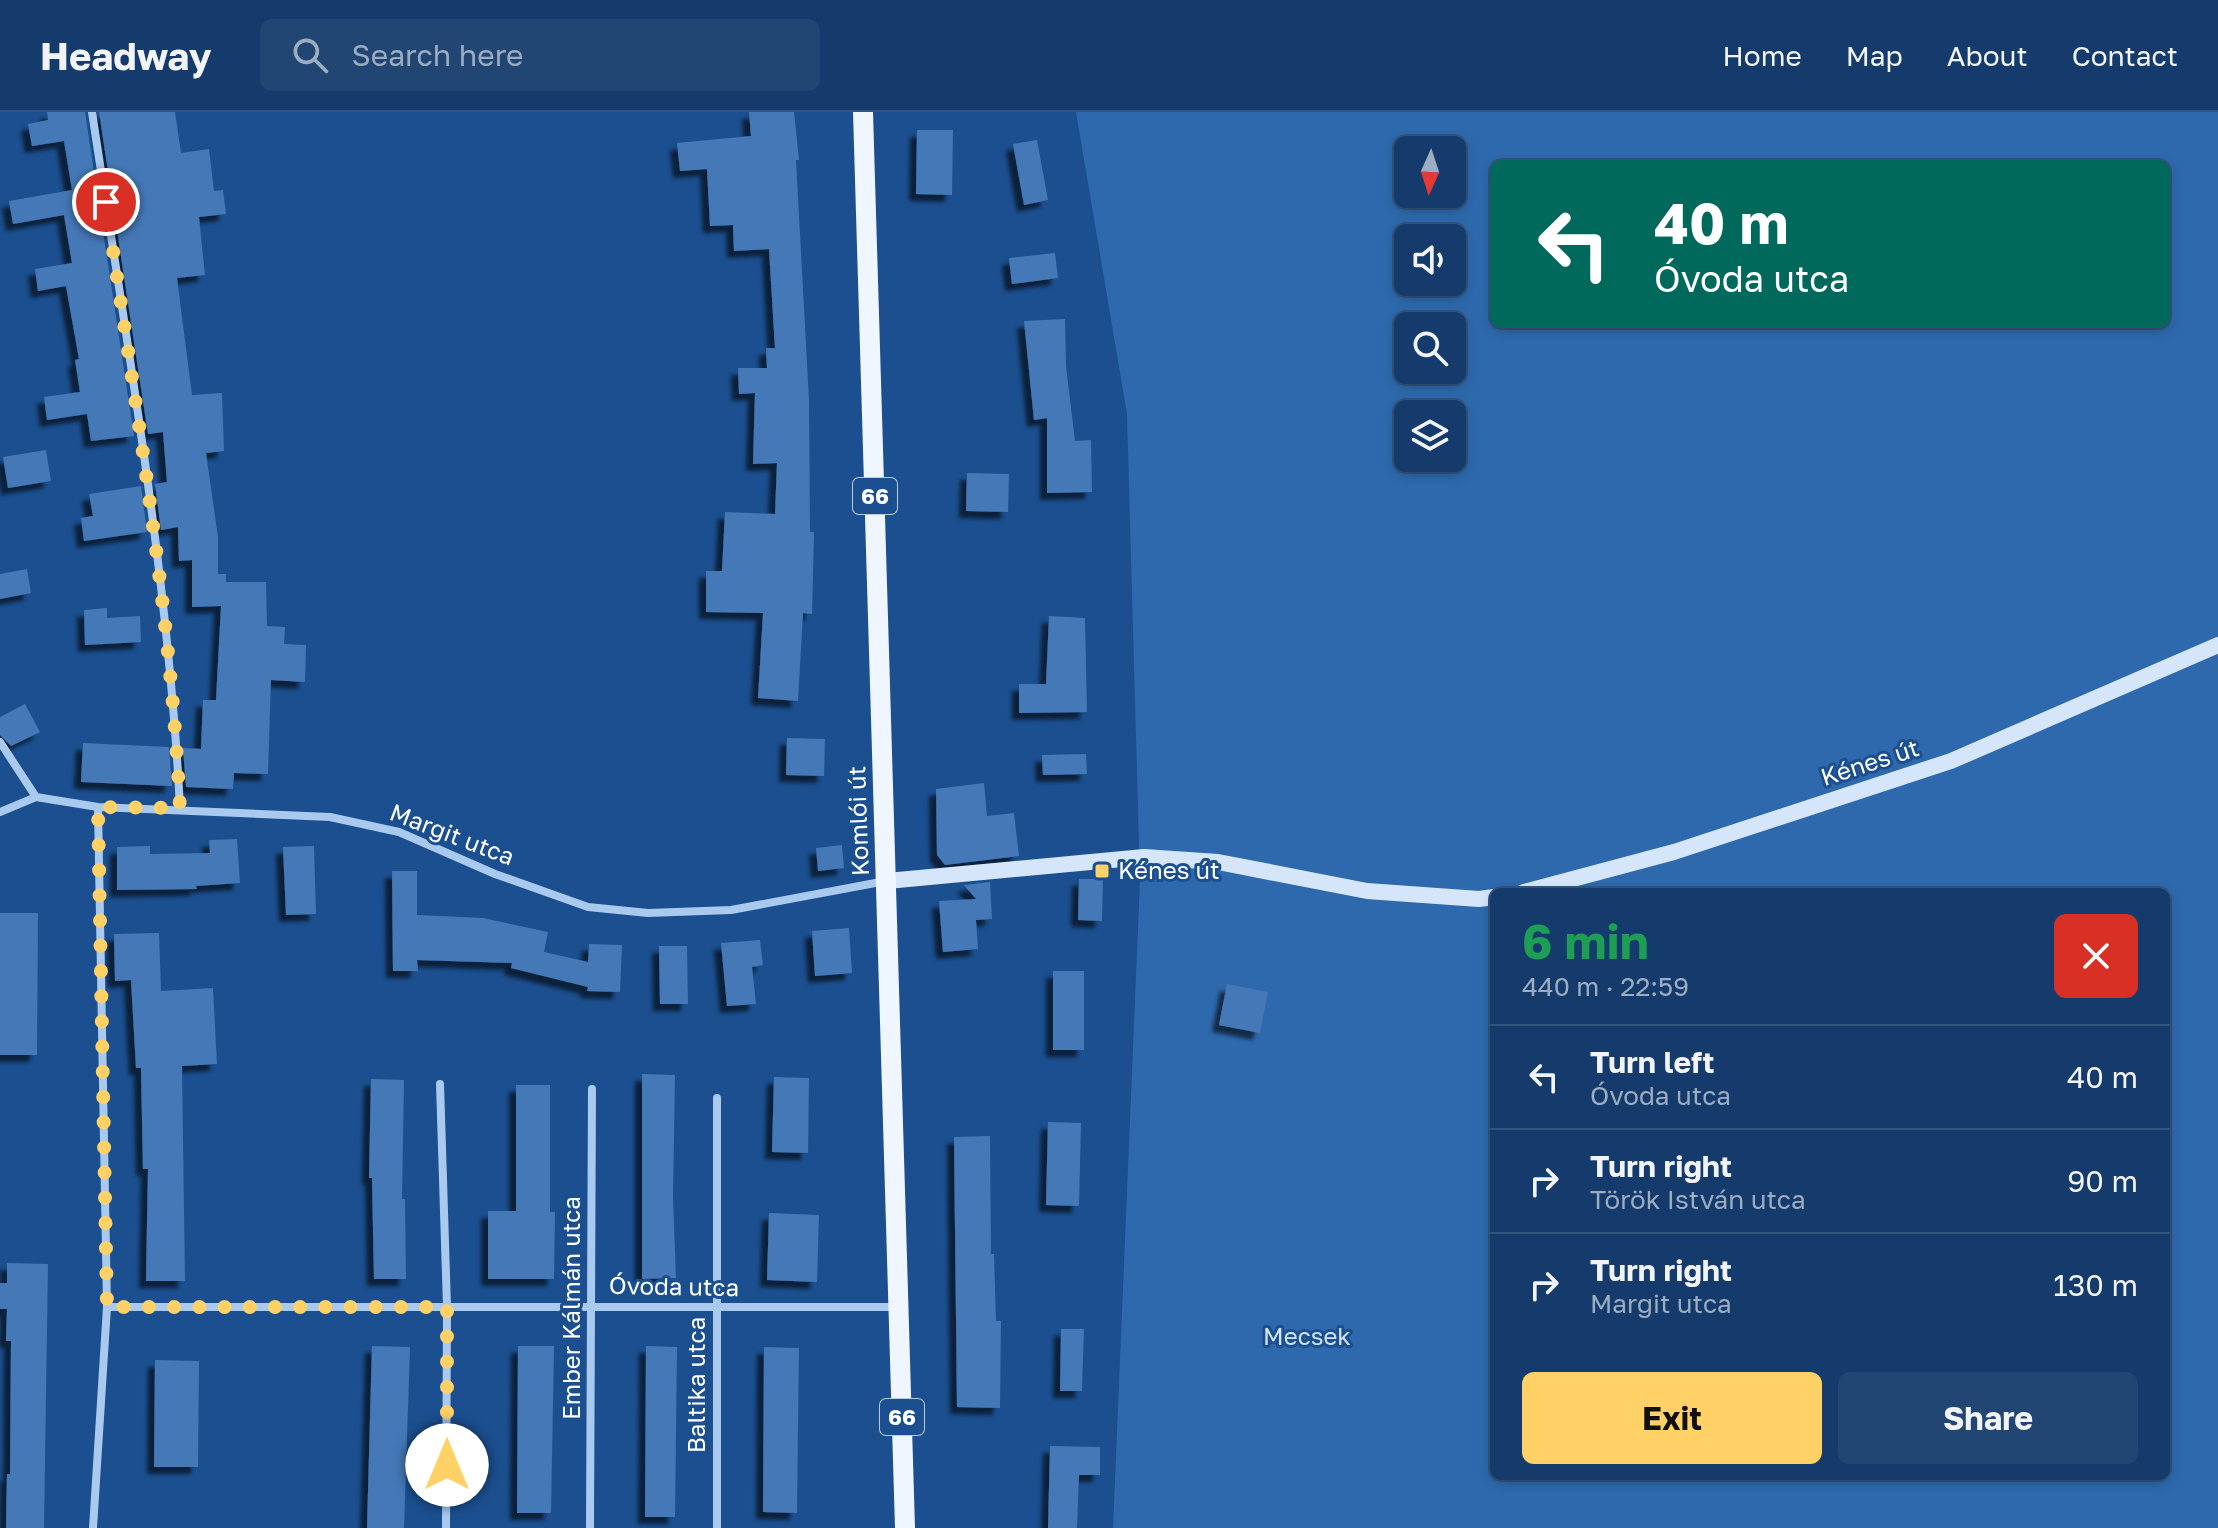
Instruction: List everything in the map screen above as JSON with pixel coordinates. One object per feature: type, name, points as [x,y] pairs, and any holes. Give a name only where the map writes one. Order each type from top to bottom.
[{"type":"main road","name":"Komlói út","points":[[863,112],[905,1528]]},
{"type":"street","points":[[92,112],[160,563],[174,694],[180,808]]},
{"type":"street","name":"Kénes út","points":[[1539,888],[1674,852],[1951,761],[2218,645]]},
{"type":"street","points":[[0,742],[36,797],[0,812]]},
{"type":"street","name":"Margit utca","points":[[36,797],[98,807],[180,808],[330,817],[399,832],[495,874],[588,907],[648,913],[731,910],[887,881]]},
{"type":"street","points":[[93,1528],[107,1307],[98,807]]},
{"type":"street","points":[[887,881],[1144,857],[1218,862],[1367,891],[1490,898]]},
{"type":"street","points":[[440,1084],[447,1307],[446,1528]]},
{"type":"street","name":"Ember Kálmán utca","points":[[590,1528],[592,1089]]},
{"type":"street","name":"Baltika utca","points":[[717,1098],[717,1528]]},
{"type":"street","name":"Óvoda utca","points":[[107,1307],[900,1307]]},
{"type":"green space","name":"Mecsek","points":[[1076,112],[2218,112],[2218,1528],[1113,1528],[1140,880],[1127,414]]},
{"type":"building","points":[[47,112],[85,112],[134,436],[91,441],[87,414],[47,420],[44,397],[80,392],[75,360],[79,359],[66,286],[38,291],[35,269],[72,263],[64,215],[13,224],[9,201],[72,190],[64,141],[32,146],[28,124],[48,120]]},
{"type":"building","points":[[99,112],[175,112],[181,153],[209,149],[214,191],[223,190],[226,214],[199,217],[205,275],[177,278],[192,395],[222,393],[224,451],[206,453],[218,537],[218,574],[226,574],[226,582],[266,582],[267,626],[285,627],[284,644],[306,645],[305,682],[271,680],[268,774],[234,773],[233,789],[186,787],[183,748],[201,749],[203,700],[216,700],[221,606],[192,607],[192,560],[179,561],[178,527],[161,530],[155,484],[167,482],[163,432],[148,434]]},
{"type":"building","points":[[749,112],[794,112],[799,160],[796,160],[809,400],[810,532],[814,532],[812,614],[803,613],[798,701],[758,698],[763,613],[706,612],[706,571],[722,571],[725,512],[775,514],[777,463],[753,464],[755,393],[739,394],[738,368],[767,368],[766,348],[775,348],[769,249],[734,251],[733,225],[710,226],[707,169],[680,171],[677,143],[751,136]]},
{"type":"building","points":[[917,130],[953,130],[952,195],[916,194]]},
{"type":"building","points":[[1037,140],[1048,200],[1024,205],[1013,144]]},
{"type":"building","points":[[1055,253],[1058,278],[1012,284],[1009,258]]},
{"type":"building","points":[[1065,319],[1066,366],[1075,441],[1091,440],[1092,492],[1047,493],[1047,418],[1034,420],[1024,321]]},
{"type":"building","points":[[46,450],[51,481],[8,488],[3,457]]},
{"type":"building","points":[[967,473],[1009,474],[1008,512],[966,511]]},
{"type":"building","points":[[141,486],[147,532],[84,541],[81,518],[93,516],[89,494]]},
{"type":"building","points":[[27,569],[31,593],[0,599],[0,574]]},
{"type":"building","points":[[107,608],[107,618],[140,616],[141,642],[85,645],[84,610]]},
{"type":"building","points":[[1049,616],[1085,618],[1087,712],[1019,713],[1019,684],[1046,684]]},
{"type":"building","points":[[25,704],[40,732],[11,746],[0,735],[0,717]]},
{"type":"building","points":[[787,738],[825,739],[824,776],[786,775]]},
{"type":"building","points":[[83,743],[169,747],[172,786],[81,782]]},
{"type":"building","points":[[1086,754],[1087,774],[1043,775],[1042,755]]},
{"type":"building","points":[[984,783],[987,816],[1014,813],[1019,856],[945,865],[937,855],[936,789]]},
{"type":"building","points":[[237,839],[240,883],[196,886],[197,889],[117,890],[117,847],[150,846],[150,854],[210,853],[209,840]]},
{"type":"building","points":[[842,845],[844,868],[818,871],[816,848]]},
{"type":"building","points":[[314,846],[316,914],[286,915],[283,847]]},
{"type":"building","points":[[392,871],[417,871],[417,915],[483,918],[548,932],[544,952],[588,962],[589,944],[622,945],[620,992],[587,991],[588,987],[511,968],[512,963],[417,960],[418,971],[393,971]]},
{"type":"building","points":[[1079,879],[1103,879],[1102,921],[1078,920]]},
{"type":"building","points":[[990,882],[992,919],[976,920],[978,949],[943,952],[939,901],[976,899],[964,885]]},
{"type":"building","points":[[0,913],[38,913],[37,1055],[0,1055]]},
{"type":"building","points":[[849,928],[852,973],[815,976],[812,931]]},
{"type":"building","points":[[159,933],[161,991],[213,988],[217,1064],[182,1066],[185,1281],[146,1281],[148,1169],[143,1169],[141,1068],[136,1068],[131,980],[115,981],[114,934]]},
{"type":"building","points":[[760,940],[763,965],[752,967],[756,1004],[727,1006],[721,943]]},
{"type":"building","points":[[659,946],[687,946],[688,1004],[660,1004]]},
{"type":"building","points":[[1053,971],[1084,971],[1084,1050],[1053,1050]]},
{"type":"building","points":[[1227,984],[1268,992],[1260,1033],[1219,1025]]},
{"type":"building","points":[[642,1074],[675,1075],[673,1197],[676,1278],[642,1279]]},
{"type":"building","points":[[774,1077],[809,1078],[808,1153],[772,1152]]},
{"type":"building","points":[[371,1079],[404,1080],[402,1199],[405,1199],[406,1279],[374,1279],[372,1178],[369,1178]]},
{"type":"building","points":[[516,1085],[550,1085],[550,1212],[555,1212],[554,1279],[488,1279],[488,1211],[516,1211]]},
{"type":"building","points":[[1048,1122],[1081,1123],[1079,1206],[1046,1205]]},
{"type":"building","points":[[990,1136],[991,1254],[994,1254],[996,1321],[1001,1321],[1000,1408],[957,1407],[954,1137]]},
{"type":"building","points":[[769,1213],[819,1215],[817,1282],[767,1280]]},
{"type":"building","points":[[7,1263],[48,1264],[44,1528],[6,1528],[7,1474],[10,1474],[11,1341],[6,1341],[7,1309],[0,1309],[0,1283],[7,1283]]},
{"type":"building","points":[[1061,1329],[1084,1329],[1082,1391],[1060,1391]]},
{"type":"building","points":[[372,1346],[410,1347],[404,1528],[367,1528]]},
{"type":"building","points":[[518,1346],[554,1346],[551,1513],[517,1513]]},
{"type":"building","points":[[646,1346],[677,1347],[675,1517],[645,1517]]},
{"type":"building","points":[[764,1347],[799,1348],[797,1513],[763,1512]]},
{"type":"building","points":[[155,1360],[199,1361],[198,1467],[154,1467]]},
{"type":"building","points":[[1050,1446],[1100,1447],[1100,1475],[1079,1475],[1077,1528],[1048,1528]]},
{"type":"place","name":"Kénes út","points":[[1102,871]]},
{"type":"route","points":[[106,202],[160,563],[174,694],[180,808],[98,807],[107,1307],[447,1307],[447,1465]]}]
